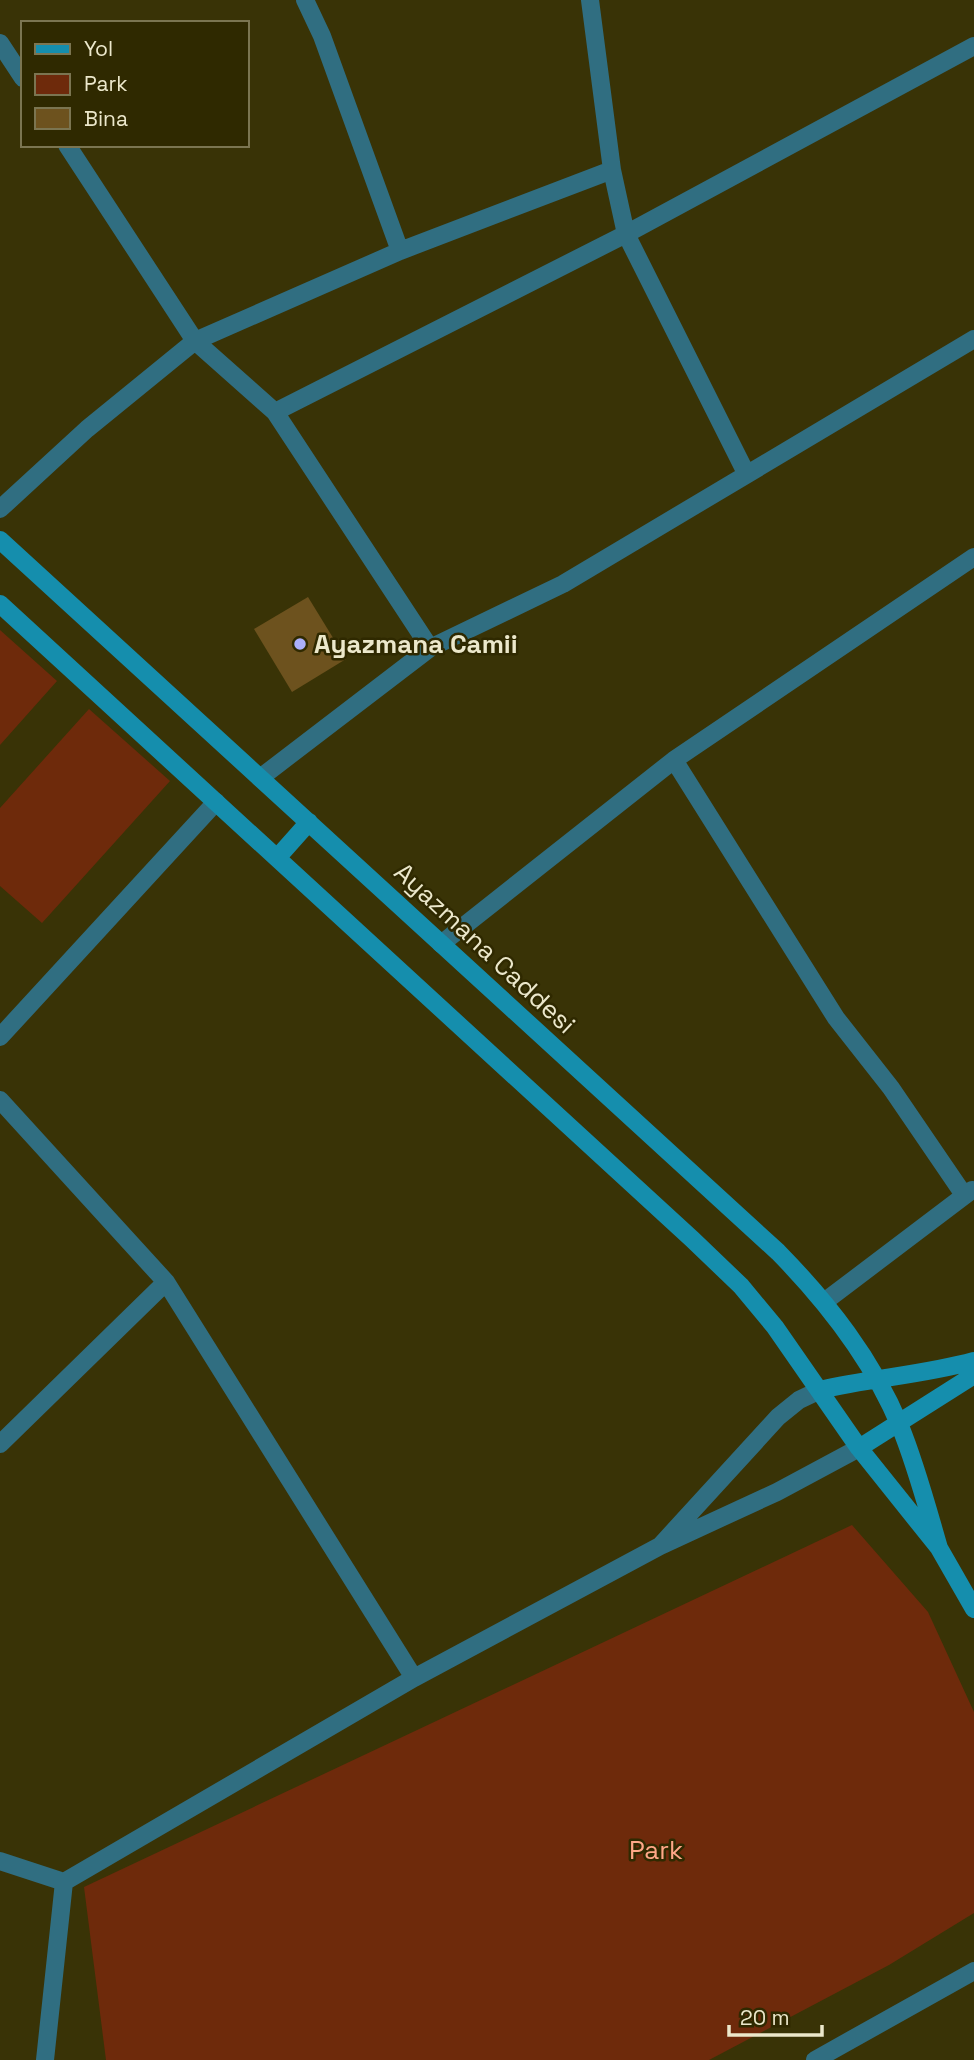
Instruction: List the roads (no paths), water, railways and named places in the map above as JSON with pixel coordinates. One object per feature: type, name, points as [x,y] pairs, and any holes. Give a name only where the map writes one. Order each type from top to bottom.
[{"type":"main road","name":"Ayazmana Caddesi","points":[[0,540],[778,1252],[841,1322],[877,1381],[899,1424],[939,1548]]},
{"type":"main road","points":[[0,604],[741,1286],[775,1327],[859,1448],[939,1548],[974,1609]]},
{"type":"main road","points":[[277,858],[309,822]]},
{"type":"main road","points":[[820,1390],[944,1369],[974,1361]]},
{"type":"main road","points":[[859,1448],[974,1374]]},
{"type":"street","points":[[305,0],[322,36],[400,251]]},
{"type":"street","points":[[590,0],[612,170],[626,234],[746,473]]},
{"type":"street","points":[[0,43],[21,75]]},
{"type":"street","points":[[275,412],[626,234],[974,46]]},
{"type":"street","points":[[68,147],[195,341],[275,412],[430,648]]},
{"type":"street","points":[[0,509],[87,429],[195,341],[400,251],[612,170]]},
{"type":"street","points":[[260,778],[430,648],[563,584],[974,339]]},
{"type":"street","points":[[441,944],[674,760],[974,557]]},
{"type":"street","points":[[674,760],[836,1018],[969,1192],[824,1302]]},
{"type":"street","points":[[0,1037],[216,802]]},
{"type":"street","points":[[0,1100],[166,1282],[414,1678]]},
{"type":"street","points":[[0,1444],[166,1282]]},
{"type":"street","points":[[660,1546],[778,1417],[799,1400],[820,1390]]},
{"type":"street","points":[[0,1861],[64,1882],[414,1678],[660,1546],[777,1492],[859,1448]]},
{"type":"street","points":[[46,2060],[64,1882]]},
{"type":"street","points":[[815,2060],[974,1971]]},
{"type":"place","name":"Ayazmana Camii","points":[[300,644]]},
{"type":"park label","name":"Park","points":[[656,1850]]}]
